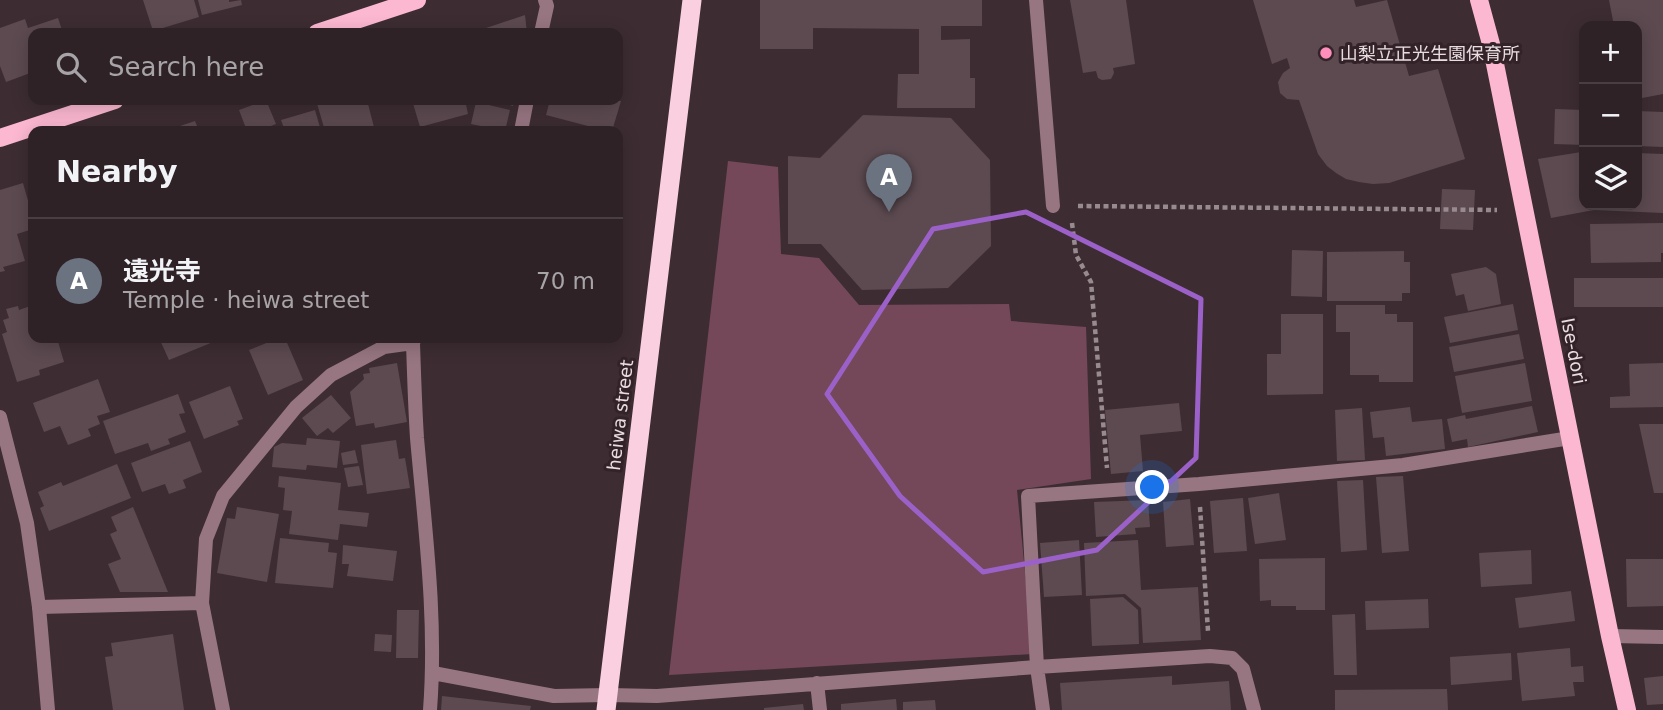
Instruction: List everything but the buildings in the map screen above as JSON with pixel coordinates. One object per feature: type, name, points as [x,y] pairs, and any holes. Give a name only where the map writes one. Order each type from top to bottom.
[{"type":"highway","name":"heiwa street","points":[[607,703],[692,0]]},
{"type":"main road","points":[[332,28],[417,0]]},
{"type":"main road","name":"Ise-dori","points":[[1479,0],[1491,44],[1627,710]]},
{"type":"main road","points":[[36,126],[100,105]]},
{"type":"main road","points":[[0,138],[28,129]]},
{"type":"street","points":[[542,28],[547,6],[545,0]]},
{"type":"street","points":[[1037,0],[1053,206]]},
{"type":"street","points":[[522,126],[526,105]]},
{"type":"street","points":[[223,710],[202,603],[206,539],[223,496],[296,407],[331,375],[384,347],[401,343]]},
{"type":"street","points":[[414,343],[417,436],[431,592],[433,673],[430,710]]},
{"type":"street","points":[[0,417],[27,523],[39,607],[48,710]]},
{"type":"street","points":[[1042,710],[1037,667],[1028,496],[1199,484],[1403,465],[1570,438]]},
{"type":"street","points":[[39,607],[202,603]]},
{"type":"street","points":[[1610,636],[1663,637]]},
{"type":"street","points":[[433,673],[554,696],[607,703],[657,696],[817,683],[1209,656],[1232,658],[1242,668],[1254,710]]},
{"type":"street","points":[[817,683],[820,710]]},
{"type":"path","points":[[1053,206],[1524,210]]},
{"type":"path","points":[[1070,206],[1076,255],[1091,282],[1108,490]]},
{"type":"path","points":[[1199,484],[1209,656]]},
{"type":"highlighted area","points":[[1026,212],[1201,299],[1196,458],[1097,550],[983,572],[900,496],[827,394],[933,229]]},
{"type":"shaded area","points":[[728,161],[778,167],[781,254],[819,258],[859,305],[1009,304],[1011,321],[1086,327],[1091,479],[1017,490],[1033,654],[669,675]]},
{"type":"place","name":"山梨立正光生園保育所","points":[[1326,53]]},
{"type":"place","name":"遠光寺","points":[[889,212]]}]
